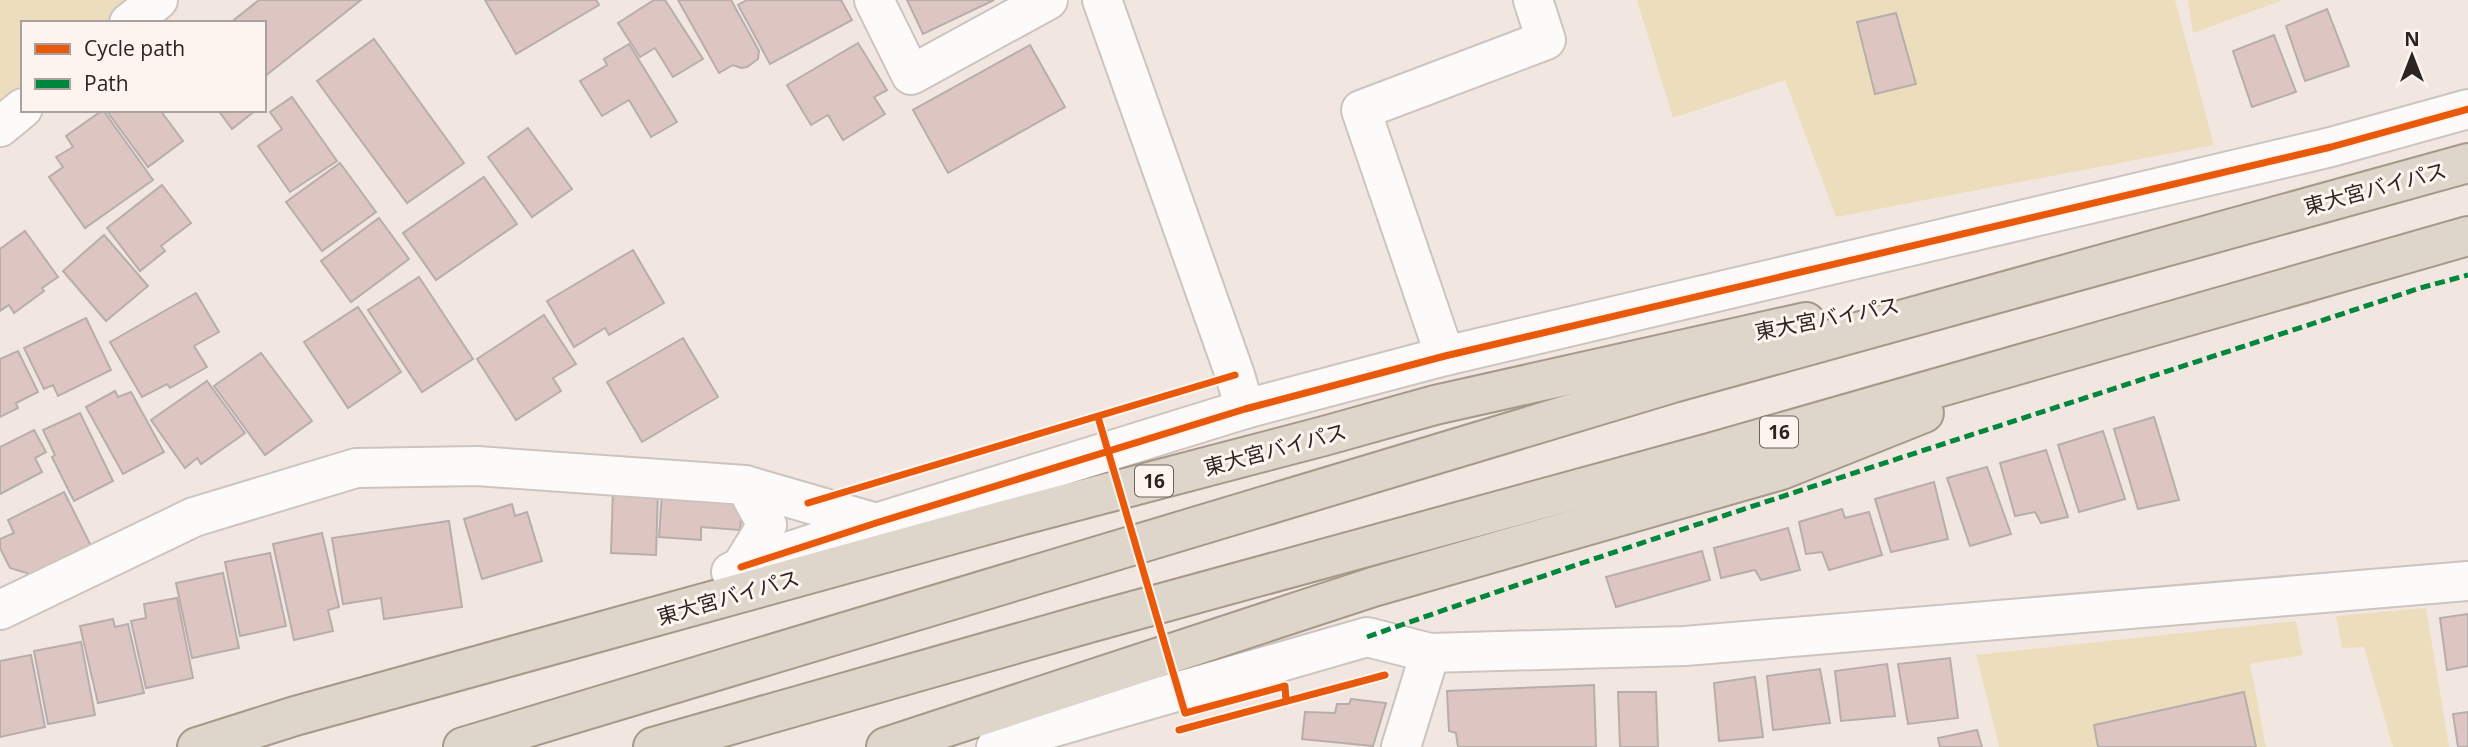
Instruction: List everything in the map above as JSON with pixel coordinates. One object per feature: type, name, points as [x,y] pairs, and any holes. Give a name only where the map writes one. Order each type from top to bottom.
[{"type":"highway","name":"東大宮バイパス","points":[[463,747],[1673,383],[2468,163]]},
{"type":"highway","name":"16","points":[[653,747],[1089,623],[1713,452],[2468,236]]},
{"type":"highway","name":"東大宮バイパス","points":[[198,747],[295,716],[1019,516],[1435,405],[1755,332],[2121,259]]},
{"type":"highway","name":"16","points":[[886,747],[1373,587],[1781,470],[2138,329]]},
{"type":"street","points":[[132,21],[158,0]]},
{"type":"street","points":[[874,0],[911,75],[1048,0]]},
{"type":"street","points":[[1102,0],[1245,409]]},
{"type":"street","points":[[1445,356],[1361,110],[1546,40],[1533,0]]},
{"type":"street","points":[[622,627],[741,567],[1245,409],[1445,356],[2331,147],[2468,109]]},
{"type":"street","points":[[0,127],[21,110]]},
{"type":"street","points":[[0,610],[194,517],[356,468],[477,466],[745,485],[876,523]]},
{"type":"street","points":[[741,567],[767,525],[745,485]]},
{"type":"street","points":[[996,747],[1030,734],[1367,637],[1430,653],[1685,646],[2468,581]]},
{"type":"street","points":[[1401,747],[1430,653]]},
{"type":"shaded area","points":[[0,0],[135,0],[109,21],[21,21],[21,94],[0,110]]},
{"type":"shaded area","points":[[1637,0],[2175,0],[2214,145],[1836,217],[1785,80],[1673,118]]},
{"type":"shaded area","points":[[2188,0],[2283,0],[2193,33]]},
{"type":"shaded area","points":[[2426,608],[2449,747],[2393,747],[2364,647],[2342,648],[2336,616]]},
{"type":"shaded area","points":[[2296,621],[2303,655],[2250,664],[2266,747],[1999,747],[1976,655]]},
{"type":"building","points":[[259,0],[361,0],[266,75],[266,21],[233,21]]},
{"type":"building","points":[[485,0],[596,0],[599,5],[516,54]]},
{"type":"building","points":[[654,0],[665,0],[703,59],[673,77],[655,48],[640,57],[618,23]]},
{"type":"building","points":[[678,0],[731,0],[759,51],[758,59],[747,67],[733,65],[719,73]]},
{"type":"building","points":[[747,0],[841,0],[852,20],[770,64],[738,5]]},
{"type":"building","points":[[907,0],[994,0],[923,34]]},
{"type":"building","points":[[2327,9],[2349,66],[2305,81],[2286,26]]},
{"type":"building","points":[[1896,13],[1916,84],[1875,94],[1857,22]]},
{"type":"building","points":[[2274,35],[2296,92],[2252,107],[2233,51]]},
{"type":"building","points":[[374,39],[464,163],[407,203],[317,81]]},
{"type":"building","points":[[858,43],[887,90],[874,97],[885,114],[843,140],[828,115],[811,125],[787,85]]},
{"type":"building","points":[[629,44],[677,122],[651,137],[629,100],[602,116],[580,81],[607,65],[604,59]]},
{"type":"building","points":[[1030,45],[1065,107],[948,173],[913,110]]},
{"type":"building","points":[[292,97],[337,161],[290,192],[258,146],[282,129],[270,112]]},
{"type":"building","points":[[100,112],[104,112],[153,180],[85,228],[49,177],[63,167],[56,157],[73,147],[66,136]]},
{"type":"building","points":[[107,112],[161,112],[183,141],[148,167]]},
{"type":"building","points":[[219,112],[253,112],[232,129]]},
{"type":"building","points":[[528,128],[572,189],[532,217],[488,157]]},
{"type":"building","points":[[340,163],[376,212],[322,251],[286,202]]},
{"type":"building","points":[[484,177],[517,224],[436,280],[403,233]]},
{"type":"building","points":[[162,185],[191,223],[161,246],[165,251],[140,271],[107,228]]},
{"type":"building","points":[[379,218],[409,259],[351,302],[321,261]]},
{"type":"building","points":[[25,231],[58,277],[14,313],[9,305],[0,311],[0,249]]},
{"type":"building","points":[[104,235],[148,286],[106,321],[63,271]]},
{"type":"building","points":[[633,250],[664,303],[609,335],[605,328],[574,347],[547,301]]},
{"type":"building","points":[[419,277],[473,359],[422,392],[368,310]]},
{"type":"building","points":[[196,293],[219,332],[194,346],[207,367],[170,388],[167,384],[142,397],[110,342]]},
{"type":"building","points":[[358,307],[401,372],[348,408],[304,342]]},
{"type":"building","points":[[544,315],[576,364],[553,378],[561,391],[516,420],[477,359]]},
{"type":"building","points":[[86,318],[111,370],[58,396],[53,385],[44,389],[24,348]]},
{"type":"building","points":[[683,338],[718,397],[642,442],[607,382]]},
{"type":"building","points":[[18,351],[38,392],[16,403],[18,408],[0,417],[0,359]]},
{"type":"building","points":[[261,353],[312,421],[265,455],[214,386]]},
{"type":"building","points":[[207,381],[245,433],[201,464],[197,458],[185,468],[151,420]]},
{"type":"building","points":[[115,391],[118,397],[131,392],[164,452],[123,474],[86,407]]},
{"type":"building","points":[[80,413],[113,481],[74,501],[52,457],[55,455],[43,430]]},
{"type":"building","points":[[2154,417],[2179,500],[2138,509],[2114,429]]},
{"type":"building","points":[[34,430],[46,452],[35,458],[42,472],[0,494],[0,447]]},
{"type":"building","points":[[2103,431],[2125,499],[2079,512],[2058,445]]},
{"type":"building","points":[[2046,450],[2068,517],[2041,523],[2035,512],[2015,516],[2000,463]]},
{"type":"building","points":[[1987,467],[2011,534],[1970,546],[1947,478]]},
{"type":"building","points":[[1934,482],[1948,539],[1891,552],[1875,499]]},
{"type":"building","points":[[613,490],[658,491],[656,555],[611,553]]},
{"type":"building","points":[[64,492],[91,546],[33,575],[10,568],[0,548],[0,539],[14,533],[8,520]]},
{"type":"building","points":[[662,492],[743,499],[740,530],[701,527],[701,540],[659,537]]},
{"type":"building","points":[[512,504],[515,516],[527,512],[542,561],[482,579],[464,519]]},
{"type":"building","points":[[1842,509],[1845,518],[1869,512],[1882,555],[1829,570],[1822,552],[1806,554],[1799,522]]},
{"type":"building","points":[[449,521],[462,607],[384,619],[381,598],[343,604],[332,538]]},
{"type":"building","points":[[1788,528],[1800,570],[1761,580],[1755,570],[1721,578],[1714,548]]},
{"type":"building","points":[[322,533],[339,607],[328,610],[333,631],[294,640],[273,544]]},
{"type":"building","points":[[1702,551],[1710,580],[1616,607],[1606,577]]},
{"type":"building","points":[[270,553],[286,626],[240,636],[225,562]]},
{"type":"building","points":[[223,573],[239,648],[192,658],[176,583]]},
{"type":"building","points":[[177,598],[193,678],[146,688],[131,621],[146,618],[144,604]]},
{"type":"building","points":[[2468,614],[2468,666],[2447,670],[2440,618]]},
{"type":"building","points":[[113,619],[115,627],[128,624],[144,693],[98,703],[80,626]]},
{"type":"building","points":[[81,642],[95,715],[48,724],[34,651]]},
{"type":"building","points":[[31,655],[45,727],[0,737],[0,661]]},
{"type":"building","points":[[1950,658],[1958,718],[1908,724],[1898,664]]},
{"type":"building","points":[[1887,664],[1895,716],[1841,721],[1835,671]]},
{"type":"building","points":[[1820,669],[1830,723],[1773,730],[1767,676]]},
{"type":"building","points":[[1755,677],[1763,737],[1719,741],[1714,683]]},
{"type":"building","points":[[1594,685],[1596,747],[1458,747],[1456,733],[1449,731],[1447,691]]},
{"type":"building","points":[[1618,692],[1656,692],[1658,747],[1620,747]]},
{"type":"building","points":[[2244,692],[2256,747],[2098,747],[2094,725]]},
{"type":"building","points":[[1351,699],[1386,703],[1373,746],[1302,739],[1305,712],[1335,713],[1337,704],[1349,704]]},
{"type":"building","points":[[2468,712],[2468,747],[2458,747],[2453,714]]},
{"type":"building","points":[[1977,730],[1982,747],[1940,747],[1938,738]]},
{"type":"marked path","points":[[1367,637],[1761,503],[2420,288],[2468,275]]},
{"type":"cycle path","points":[[741,567],[1245,409],[1445,356],[2331,147],[2468,109]]},
{"type":"cycle path","points":[[808,503],[1235,375]]},
{"type":"cycle path","points":[[1098,417],[1185,713],[1285,686],[1286,701]]},
{"type":"cycle path","points":[[1179,730],[1385,675]]}]
